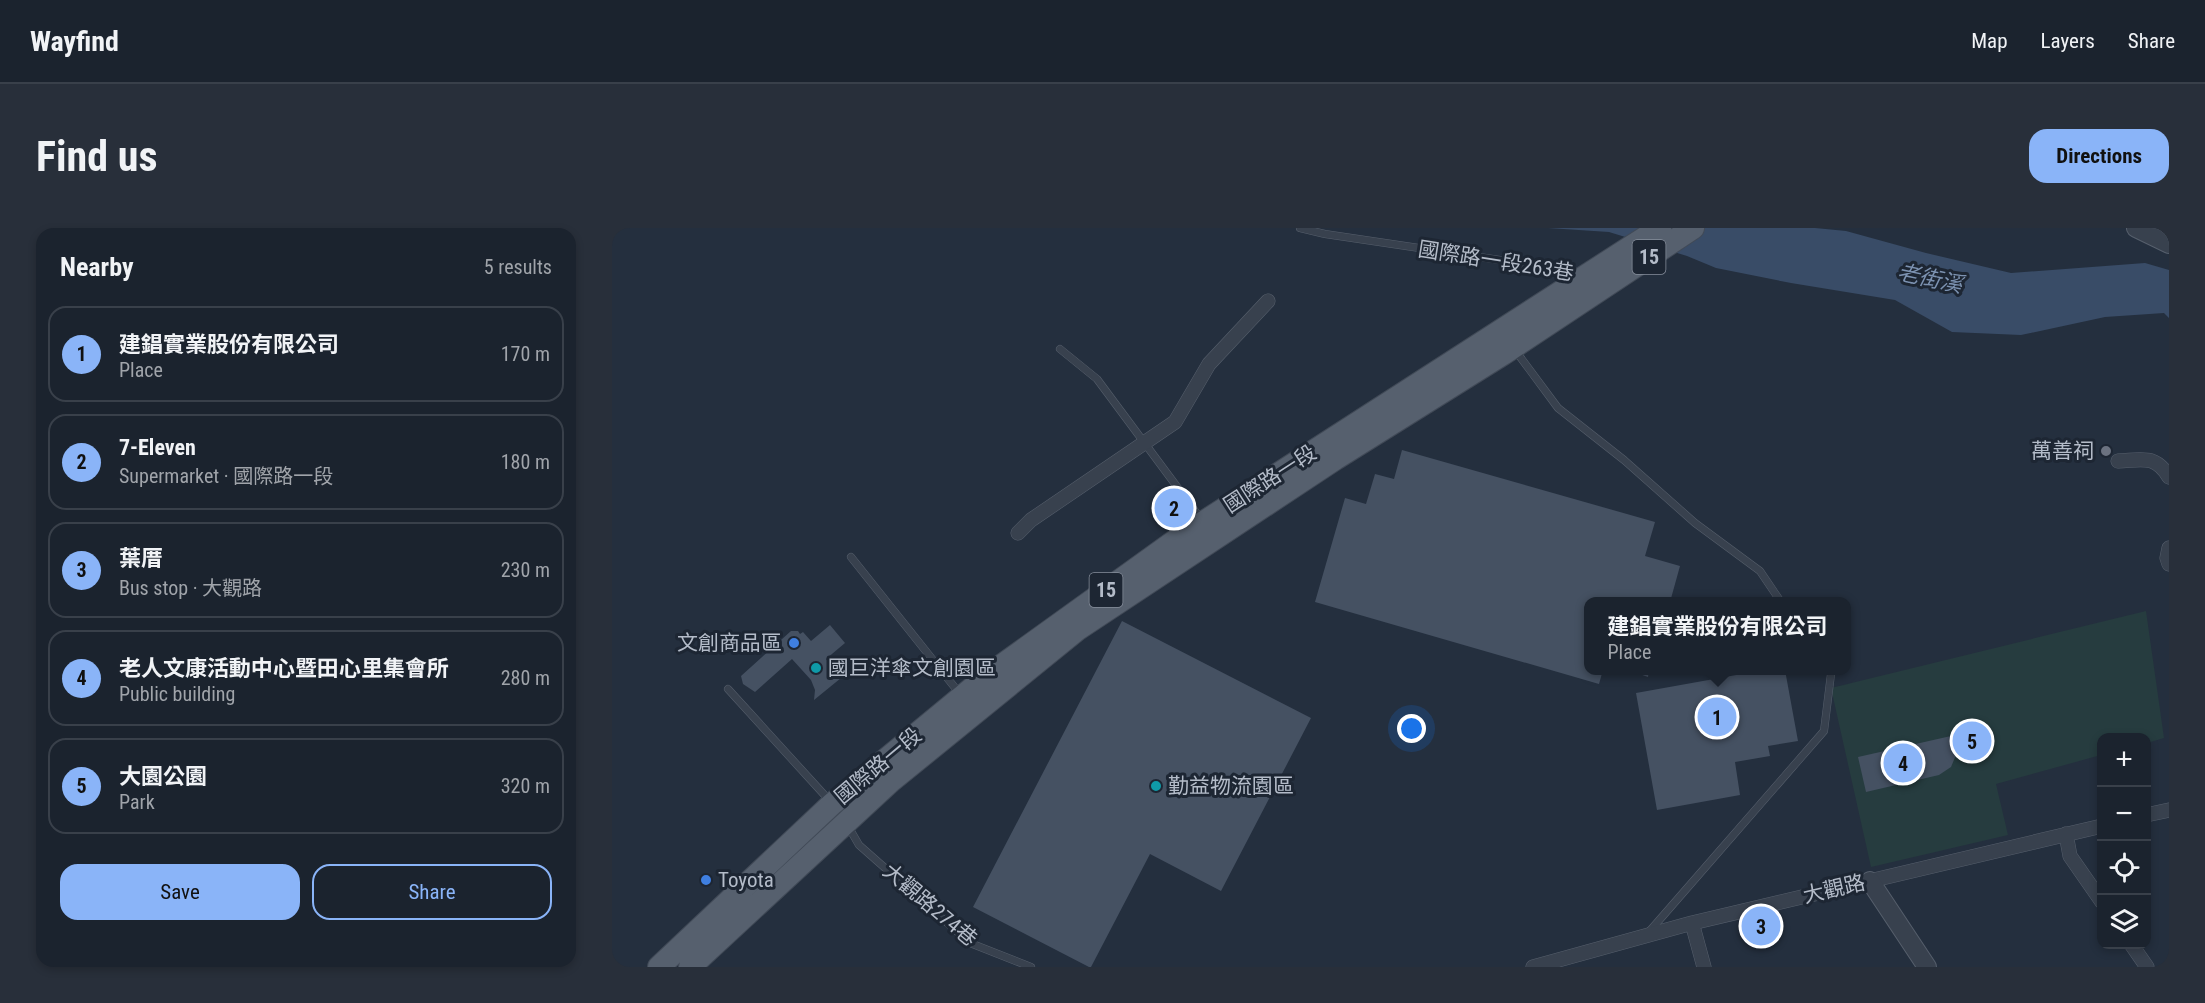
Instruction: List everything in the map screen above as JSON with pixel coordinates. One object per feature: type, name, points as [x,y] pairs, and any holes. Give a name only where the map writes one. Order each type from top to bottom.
[{"type":"main road","name":"15","points":[[1595,277],[1660,228]]},
{"type":"main road","name":"15","points":[[1595,277],[1693,228]]},
{"type":"main road","name":"國際路一段","points":[[1209,530],[1335,459],[1513,348],[1595,277]]},
{"type":"main road","name":"國際路一段","points":[[659,967],[726,919],[839,812],[969,704],[997,669],[1595,277]]},
{"type":"main road","name":"國際路一段","points":[[690,967],[726,919]]},
{"type":"street","points":[[2136,228],[2169,244]]},
{"type":"street","points":[[1018,533],[1031,520],[1175,422],[1209,364],[1268,301]]},
{"type":"street","points":[[2118,461],[2153,460],[2162,466],[2169,477]]},
{"type":"street","points":[[2169,548],[2167,558],[2169,564]]},
{"type":"street","points":[[2151,814],[2169,810]]},
{"type":"street","name":"大觀路","points":[[1533,967],[1692,923],[2097,827]]},
{"type":"street","points":[[2066,834],[2070,856],[2097,895]]},
{"type":"street","points":[[1870,881],[1927,967]]},
{"type":"street","points":[[1692,923],[1704,967]]},
{"type":"street","points":[[2134,949],[2147,967]]},
{"type":"lane","name":"國際路一段263巷","points":[[1300,228],[1325,234],[1566,270],[1595,277]]},
{"type":"lane","points":[[1513,348],[1558,408],[1624,460],[1695,523],[1760,571],[1778,597]]},
{"type":"lane","points":[[1060,349],[1097,379],[1209,530]]},
{"type":"lane","points":[[851,557],[969,704]]},
{"type":"lane","points":[[1644,937],[1824,731],[1831,675]]},
{"type":"lane","name":"大觀路274巷","points":[[728,689],[839,812],[859,845],[970,943],[1031,967]]},
{"type":"green space","points":[[2146,611],[2164,738],[2151,742],[2151,733],[2097,733],[2097,756],[1996,784],[2008,835],[1871,867],[1831,688]]},
{"type":"water","name":"老街溪","points":[[1548,228],[1815,228],[1846,231],[2011,273],[2145,263],[2169,270],[2169,318],[2164,313],[2105,317],[2021,335],[1952,332],[1895,300],[1716,268],[1687,256],[1609,232]]},
{"type":"building","points":[[1402,450],[1655,522],[1645,556],[1680,566],[1671,597],[1584,597],[1584,675],[1602,675],[1599,684],[1315,602],[1345,498],[1366,504],[1375,474],[1394,479]]},
{"type":"building","name":"勤益物流園區","points":[[1122,621],[1311,718],[1221,891],[1150,854],[1089,967],[973,907]]},
{"type":"building","name":"國巨洋傘文創園區","points":[[830,625],[845,643],[826,659],[841,678],[814,700],[815,690],[811,680],[792,659],[755,692],[743,684],[741,676],[791,631],[798,631],[800,634],[803,632],[811,641]]},
{"type":"building","points":[[1736,675],[1786,675],[1798,741],[1768,746],[1770,756],[1735,762],[1740,795],[1657,810],[1636,693]]},
{"type":"building","points":[[1951,736],[1956,755],[1951,767],[1939,775],[1866,792],[1858,757]]},
{"type":"place","name":"萬善祠","points":[[2106,451]]},
{"type":"place","name":"7-Eleven","points":[[1174,508]]},
{"type":"place","name":"文創商品區","points":[[794,643]]},
{"type":"place","name":"國巨洋傘文創園區","points":[[816,668]]},
{"type":"place","name":"建錩實業股份有限公司","points":[[1717,717]]},
{"type":"place","name":"大園公園","points":[[1972,741]]},
{"type":"place","name":"老人文康活動中心暨田心里集會所","points":[[1903,763]]},
{"type":"place","name":"勤益物流園區","points":[[1156,786]]},
{"type":"place","name":"Toyota","points":[[706,880]]},
{"type":"place","name":"葉厝","points":[[1761,926]]}]
